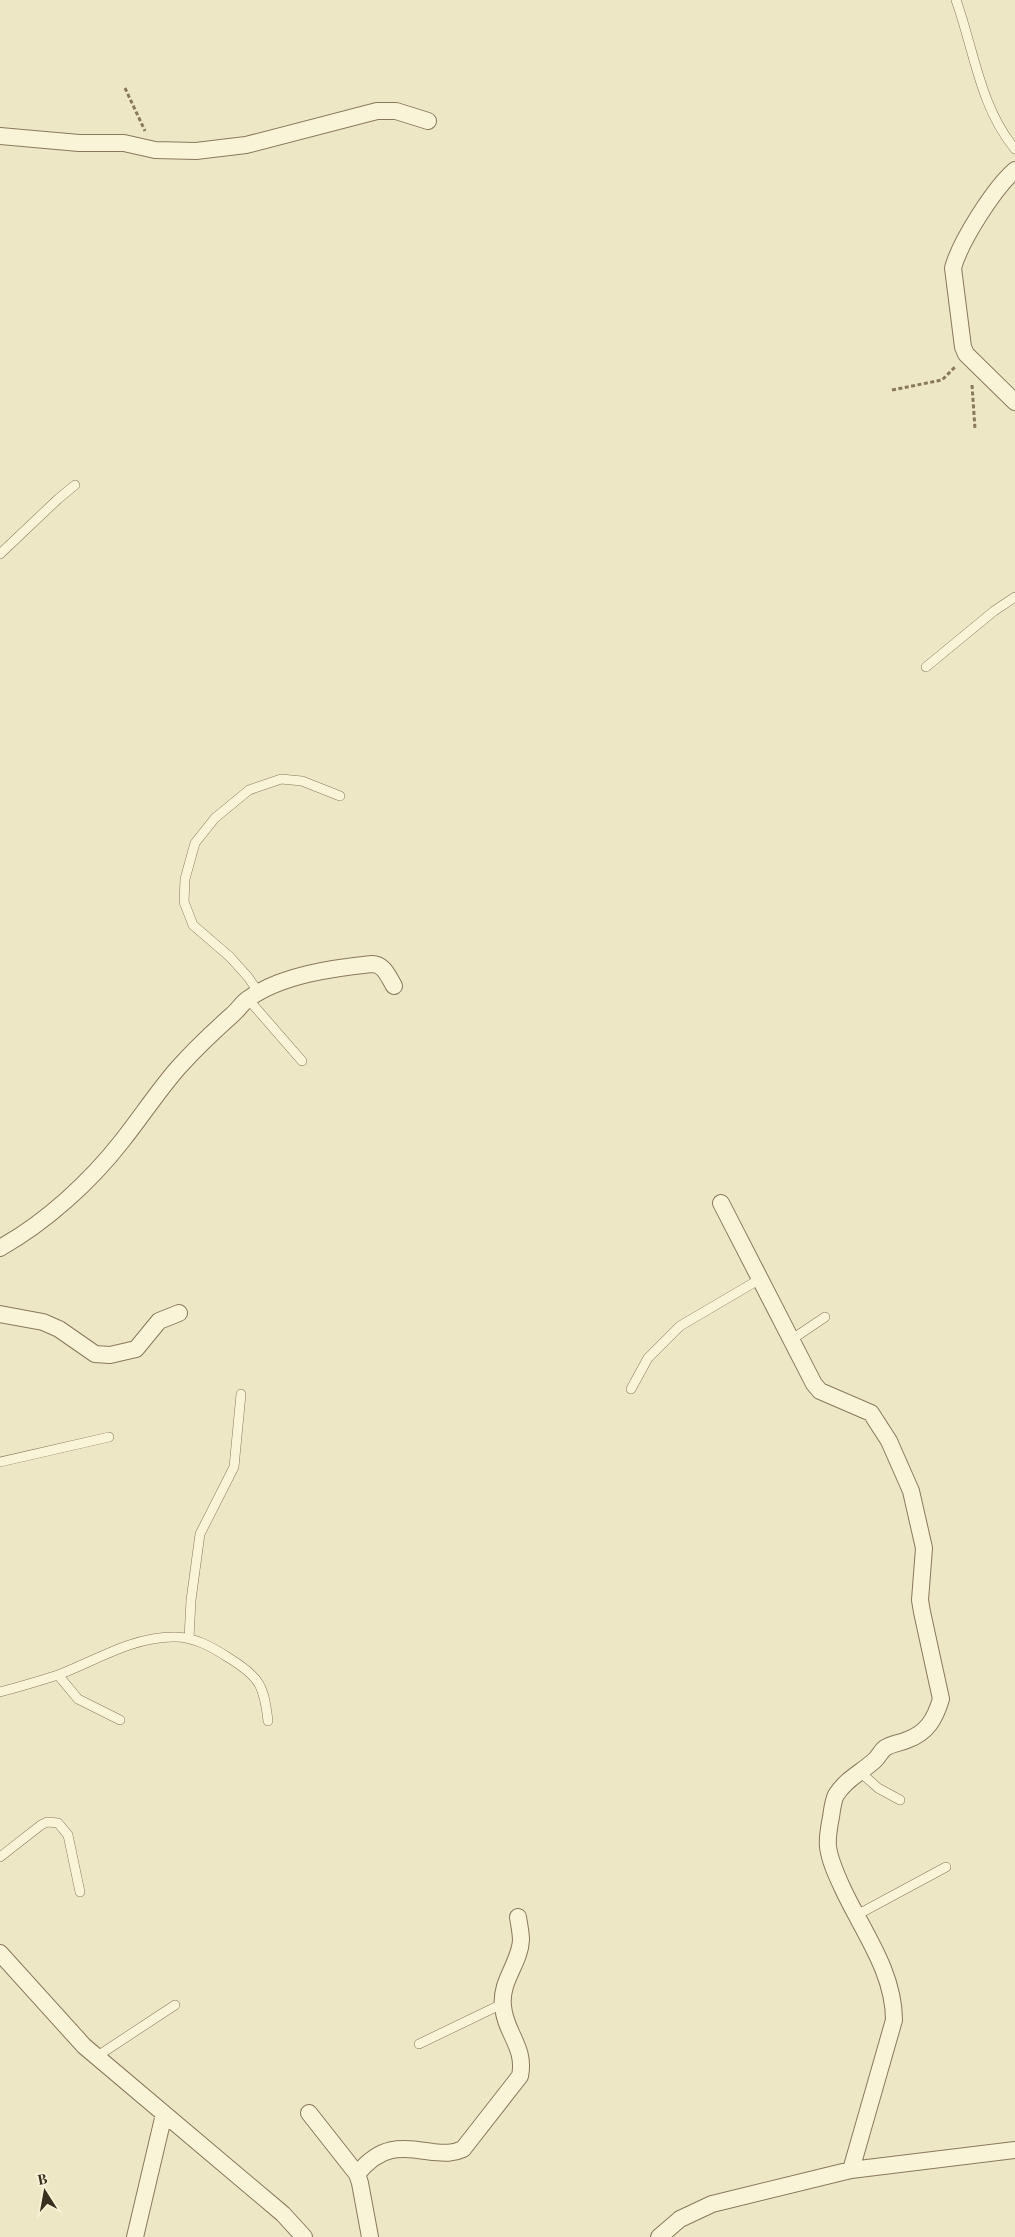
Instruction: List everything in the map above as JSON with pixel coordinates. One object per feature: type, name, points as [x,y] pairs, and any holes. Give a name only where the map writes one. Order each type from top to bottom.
[{"type":"street","points":[[0,136],[79,143],[124,143],[155,150],[196,151],[246,145],[382,111],[396,111],[428,121]]},
{"type":"street","points":[[1015,170],[976,220],[956,258],[953,268],[953,280],[968,354],[1015,402]]},
{"type":"street","points":[[0,1248],[33,1227],[92,1175],[121,1143],[178,1069],[217,1027],[253,996],[301,976],[326,970],[372,964],[379,964],[384,969],[394,986]]},
{"type":"street","points":[[721,1203],[814,1384],[820,1391],[871,1413],[889,1441],[911,1491],[924,1548],[921,1606],[941,1699],[933,1722],[926,1729],[916,1737],[884,1749],[876,1760],[859,1771],[843,1786],[836,1797],[828,1833],[828,1847],[832,1864],[855,1916],[875,1950],[886,1977],[894,2009],[894,2020],[851,2170]]},
{"type":"street","points":[[0,1314],[43,1322],[58,1329],[94,1354],[110,1355],[136,1349],[159,1321],[179,1313]]},
{"type":"street","points":[[357,2174],[368,2160],[390,2149],[446,2153],[463,2149],[520,2076],[522,2067],[520,2049],[505,2021],[502,2004],[507,1975],[517,1958],[521,1940],[518,1917]]},
{"type":"street","points":[[0,1953],[84,2046],[283,2214],[301,2236]]},
{"type":"street","points":[[309,2113],[357,2174],[370,2237]]},
{"type":"street","points":[[135,2237],[164,2114]]},
{"type":"street","points":[[660,2237],[680,2219],[712,2204],[851,2170],[1015,2150]]},
{"type":"lane","points":[[956,0],[972,59],[999,127],[1015,149]]},
{"type":"lane","points":[[0,554],[75,485]]},
{"type":"lane","points":[[926,667],[994,611],[1015,597]]},
{"type":"lane","points":[[302,1061],[253,996],[248,977],[230,957],[193,925],[184,902],[185,879],[196,843],[215,818],[249,790],[281,779],[302,781],[340,796]]},
{"type":"lane","points":[[630,1389],[648,1358],[680,1326],[760,1279]]},
{"type":"lane","points":[[791,1340],[825,1317]]},
{"type":"lane","points":[[188,1638],[200,1534],[234,1467],[241,1394]]},
{"type":"lane","points":[[0,1462],[109,1437]]},
{"type":"lane","points":[[0,1692],[58,1675],[140,1641],[173,1636],[188,1638],[211,1647],[248,1669],[265,1693],[268,1721]]},
{"type":"lane","points":[[58,1675],[78,1699],[120,1720]]},
{"type":"lane","points":[[859,1771],[878,1788],[900,1800]]},
{"type":"lane","points":[[0,1857],[41,1825],[47,1822],[58,1823],[66,1830],[68,1835],[80,1892]]},
{"type":"lane","points":[[855,1916],[946,1867]]},
{"type":"lane","points":[[419,2044],[502,2004]]},
{"type":"lane","points":[[96,2057],[175,2005]]},
{"type":"path","points":[[126,88],[155,150]]},
{"type":"path","points":[[892,390],[942,380],[968,354]]},
{"type":"path","points":[[968,354],[975,429]]}]
